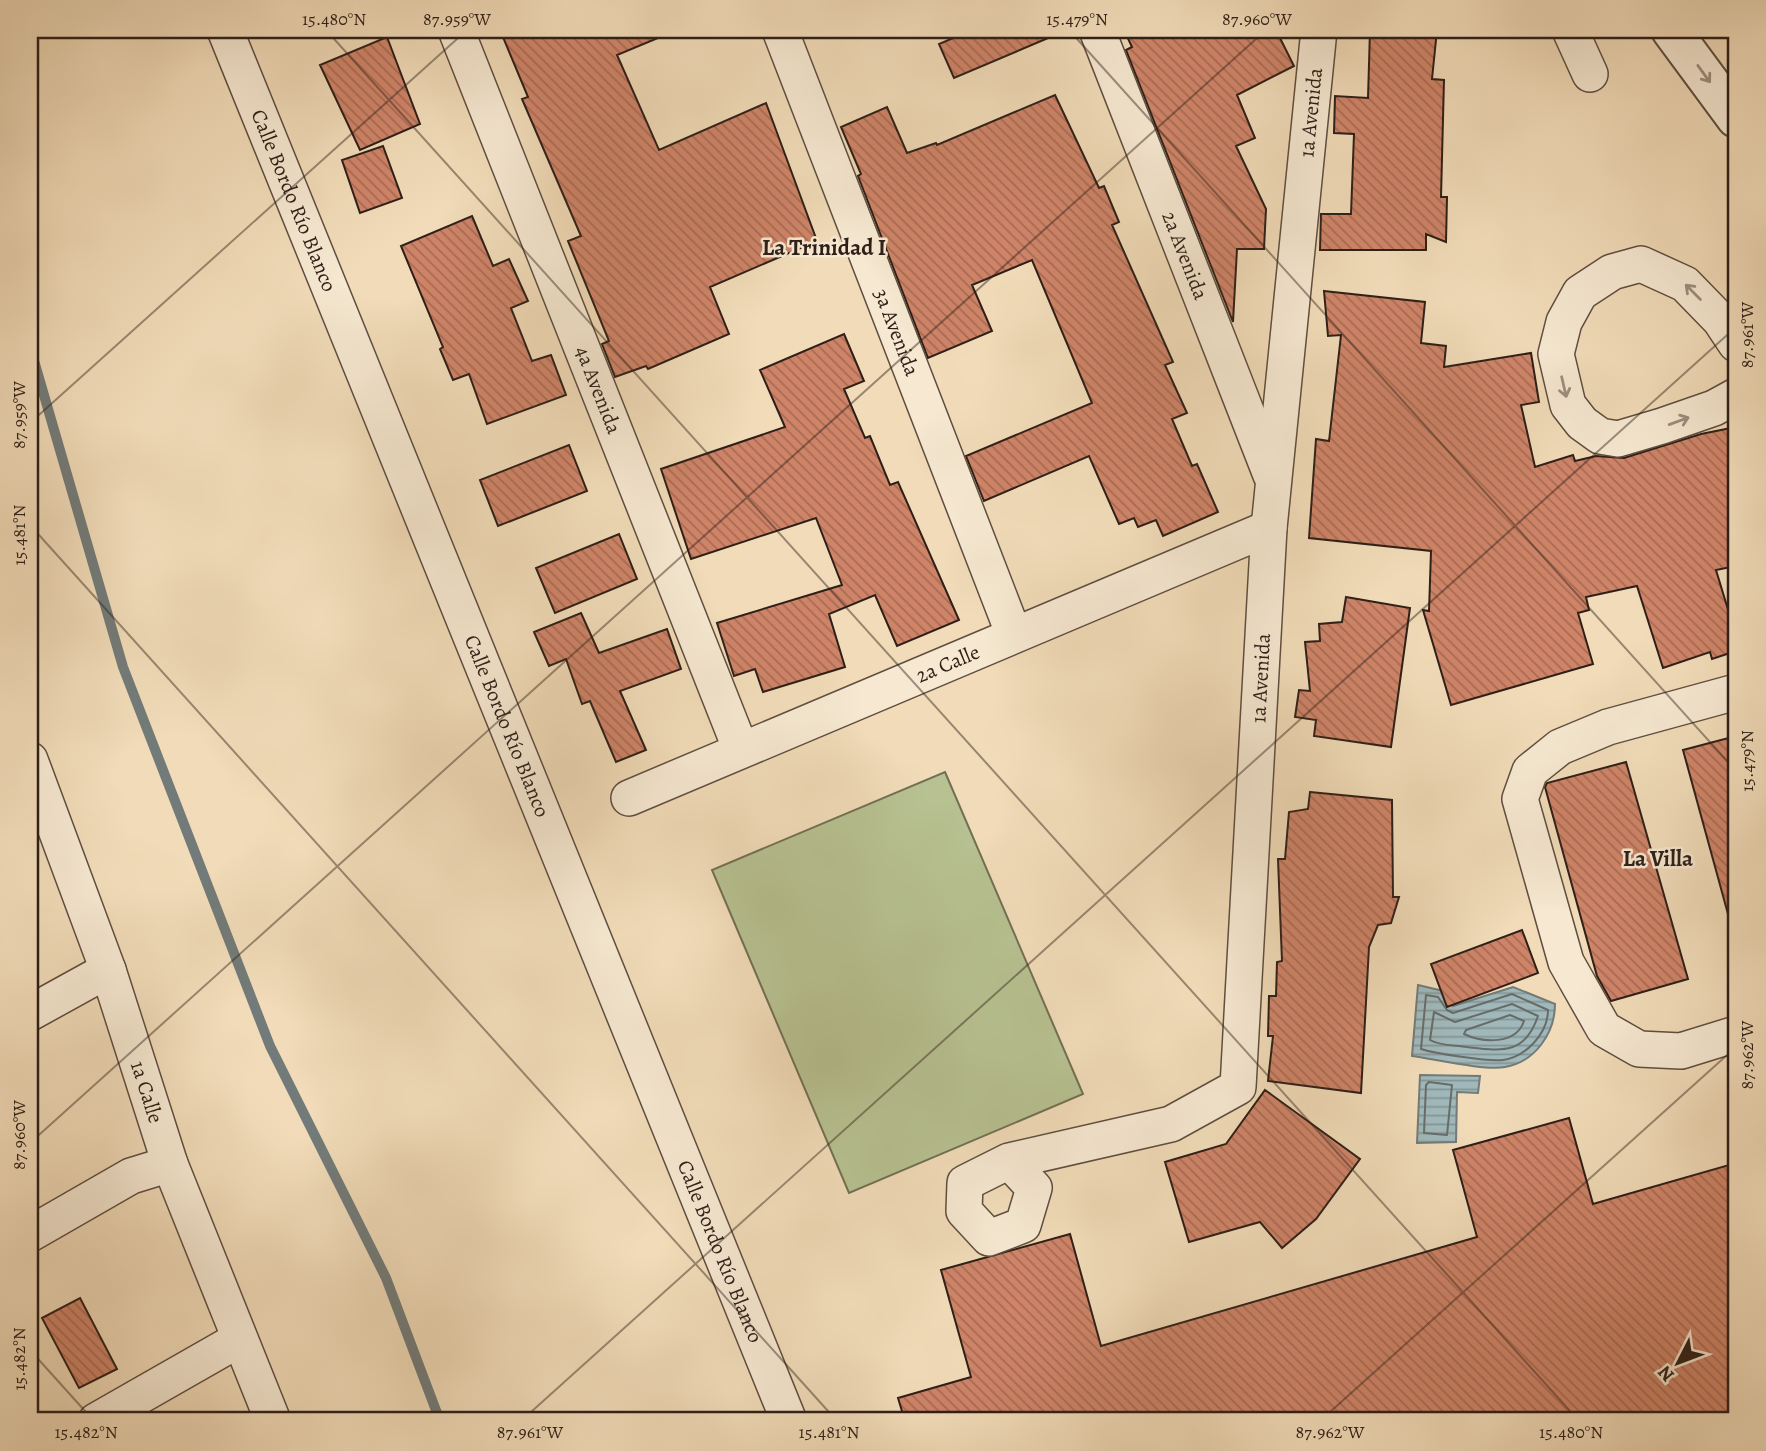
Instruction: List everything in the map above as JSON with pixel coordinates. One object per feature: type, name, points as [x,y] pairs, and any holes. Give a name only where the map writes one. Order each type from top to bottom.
[{"type":"street","name":"Calle Bordo Río Blanco","points":[[225,30],[789,1421]]},
{"type":"street","name":"4a Avenida","points":[[456,30],[741,750]]},
{"type":"street","name":"3a Avenida","points":[[780,30],[1014,635]]},
{"type":"street","name":"2a Avenida","points":[[1097,30],[1273,482]]},
{"type":"street","name":"1a Avenida","points":[[1009,1161],[1171,1124],[1238,1087],[1269,528],[1319,30]]},
{"type":"street","points":[[1570,30],[1590,74]]},
{"type":"street","points":[[1671,30],[1736,118]]},
{"type":"street","points":[[1736,344],[1720,320],[1685,284],[1641,264],[1612,272],[1580,293],[1563,322],[1556,354],[1568,405],[1583,423],[1600,436],[1618,439],[1714,408],[1736,396]]},
{"type":"street","name":"2a Calle","points":[[629,798],[1269,528]]},
{"type":"street","points":[[1736,692],[1608,727],[1560,747],[1530,771],[1520,799],[1566,962],[1604,1029],[1639,1049],[1681,1051],[1736,1034]]},
{"type":"street","name":"1a Calle","points":[[30,760],[108,970],[170,1164],[273,1421]]},
{"type":"street","points":[[30,1013],[108,970]]},
{"type":"street","points":[[30,1234],[131,1176],[170,1164]]},
{"type":"street","points":[[96,1421],[239,1340]]},
{"type":"green space","points":[[945,772],[1083,1094],[849,1193],[712,870]]},
{"type":"water","points":[[1418,985],[1443,991],[1453,1006],[1513,987],[1555,1004],[1554,1015],[1541,1044],[1534,1053],[1516,1064],[1496,1068],[1412,1056]]},
{"type":"water","points":[[1420,1075],[1480,1076],[1478,1093],[1457,1092],[1456,1142],[1417,1143]]},
{"type":"building","points":[[500,30],[677,30],[617,55],[659,150],[766,103],[817,241],[710,287],[729,334],[648,369],[646,366],[615,377],[602,344],[609,341],[568,241],[581,236],[522,99],[528,97]]},
{"type":"building","points":[[972,30],[1067,30],[954,78],[939,44]]},
{"type":"building","points":[[1124,30],[1276,30],[1294,66],[1237,95],[1255,138],[1236,146],[1266,209],[1264,249],[1237,249],[1233,322],[1126,50],[1132,47]]},
{"type":"building","points":[[1370,30],[1437,30],[1432,79],[1444,80],[1441,197],[1447,197],[1446,242],[1426,234],[1426,250],[1320,250],[1321,214],[1351,214],[1354,134],[1334,133],[1335,96],[1368,98]]},
{"type":"building","points":[[387,37],[420,124],[360,150],[320,65]]},
{"type":"building","points":[[1055,95],[1099,188],[1104,186],[1119,222],[1112,225],[1173,362],[1165,365],[1187,413],[1172,419],[1192,466],[1197,464],[1218,512],[1163,536],[1156,520],[1138,527],[1134,518],[1119,524],[1089,456],[984,501],[966,456],[1092,403],[1032,260],[972,285],[992,331],[928,358],[858,176],[861,174],[841,127],[887,107],[907,153],[936,143],[937,145]]},
{"type":"building","points":[[383,146],[402,198],[360,213],[342,160]]},
{"type":"building","points":[[472,216],[493,266],[509,259],[528,301],[511,308],[532,361],[551,355],[566,395],[487,424],[469,374],[453,380],[440,349],[443,347],[401,246]]},
{"type":"building","points":[[1324,291],[1425,302],[1421,343],[1446,346],[1444,367],[1531,353],[1539,402],[1521,405],[1535,467],[1573,455],[1575,461],[1596,456],[1624,458],[1701,434],[1736,427],[1736,566],[1716,570],[1736,636],[1736,651],[1712,659],[1710,652],[1663,668],[1637,586],[1586,597],[1589,610],[1578,613],[1593,664],[1451,705],[1423,610],[1429,611],[1431,551],[1309,538],[1316,439],[1329,441],[1341,335],[1328,336]]},
{"type":"building","points":[[844,334],[864,381],[844,389],[865,438],[870,436],[890,485],[898,482],[959,620],[897,646],[875,595],[829,614],[845,667],[763,692],[755,669],[734,676],[717,623],[842,585],[816,518],[691,559],[661,469],[785,427],[760,370]]},
{"type":"building","points":[[569,445],[587,491],[498,526],[480,480]]},
{"type":"building","points":[[619,534],[637,579],[555,613],[536,568]]},
{"type":"building","points":[[1346,597],[1410,608],[1391,747],[1314,736],[1316,720],[1295,717],[1299,690],[1310,691],[1305,642],[1320,641],[1319,624],[1342,622]]},
{"type":"building","points":[[581,613],[599,653],[667,629],[681,669],[620,691],[646,750],[616,762],[590,701],[582,704],[566,659],[549,666],[534,632]]},
{"type":"building","points":[[1736,736],[1736,912],[1728,914],[1683,750]]},
{"type":"building","points":[[1626,762],[1688,979],[1611,1001],[1597,976],[1545,787],[1547,783]]},
{"type":"building","points":[[1310,792],[1392,800],[1393,897],[1399,897],[1391,923],[1378,925],[1369,947],[1361,1093],[1268,1081],[1273,1036],[1268,1036],[1269,996],[1276,996],[1277,962],[1282,961],[1278,859],[1285,859],[1289,812],[1308,809]]},
{"type":"building","points":[[1522,930],[1538,973],[1447,1007],[1431,964]]},
{"type":"building","points":[[1265,1090],[1360,1159],[1316,1219],[1282,1248],[1260,1222],[1189,1242],[1165,1162],[1226,1144]]},
{"type":"building","points":[[1569,1118],[1593,1204],[1736,1163],[1736,1421],[905,1421],[898,1398],[971,1377],[941,1270],[1070,1234],[1101,1346],[1477,1237],[1453,1150]]},
{"type":"building","points":[[80,1298],[117,1369],[79,1388],[42,1318]]},
{"type":"waterway","points":[[30,347],[123,667],[270,1046],[386,1278],[440,1421]]},
{"type":"district","name":"La Trinidad I","points":[[824,247]]},
{"type":"district","name":"La Villa","points":[[1658,858]]}]
